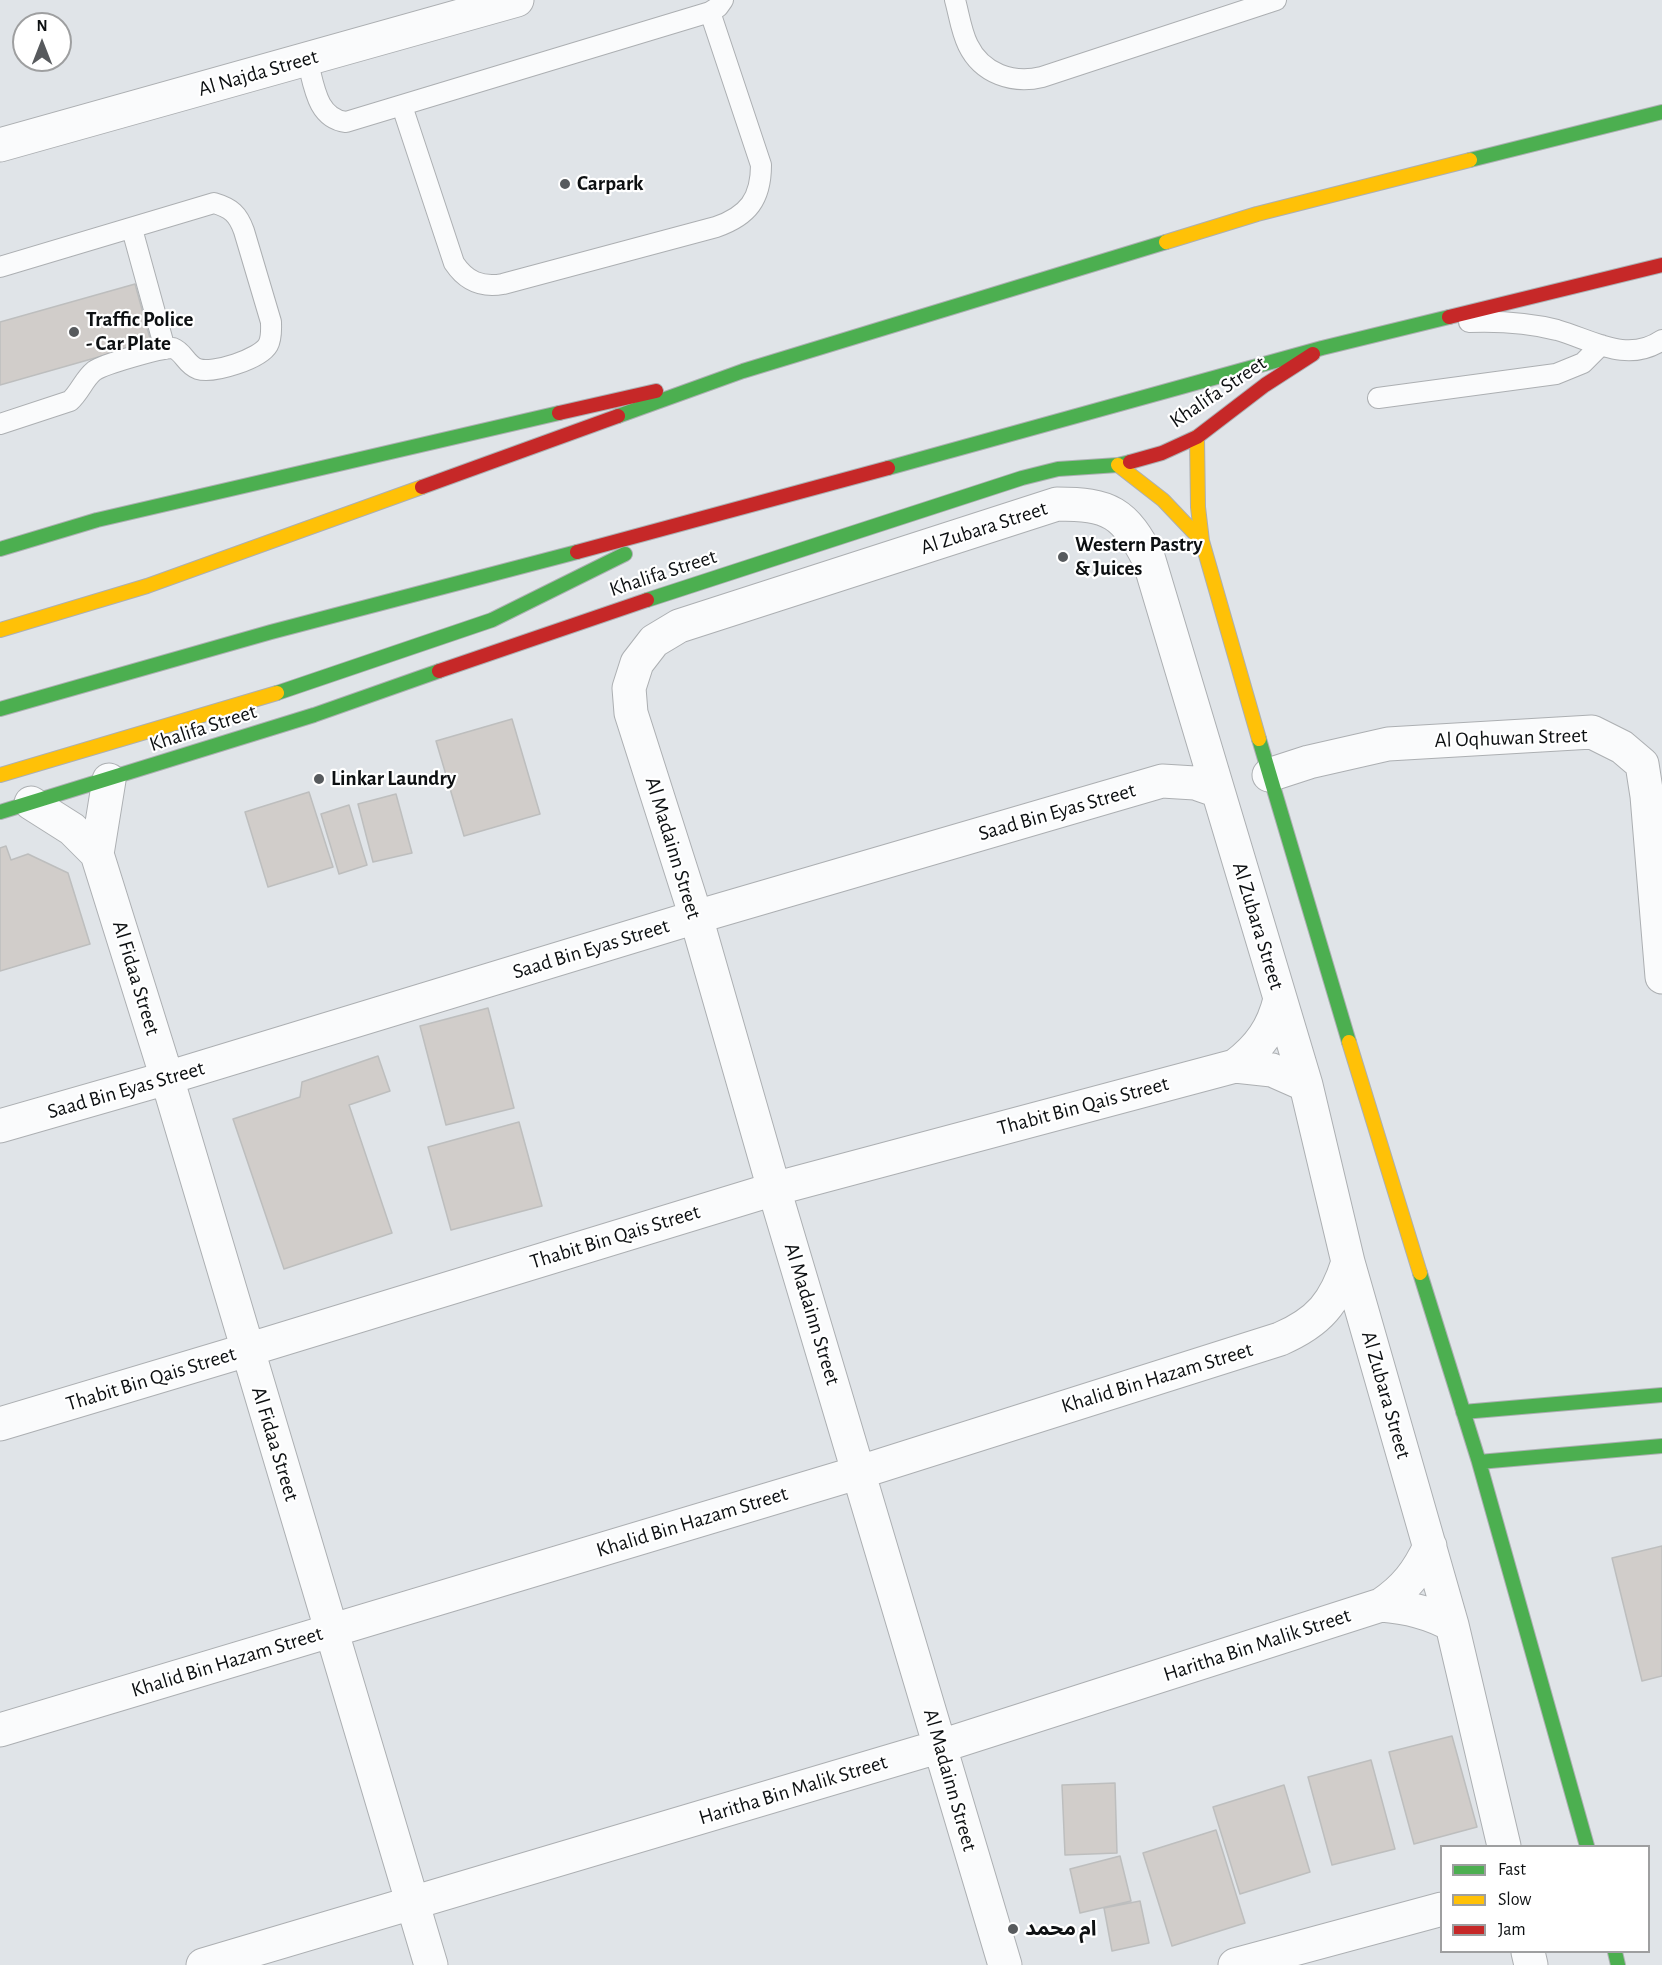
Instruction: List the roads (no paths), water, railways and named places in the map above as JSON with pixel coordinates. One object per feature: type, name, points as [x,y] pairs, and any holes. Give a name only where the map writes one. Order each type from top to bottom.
[{"type":"main road","points":[[0,630],[147,586],[743,371],[1257,214],[1662,112]]},
{"type":"main road","name":"Khalifa Street","points":[[0,709],[271,632],[686,524],[1322,348],[1662,265]]},
{"type":"main road","name":"Khalifa Street","points":[[0,812],[314,715],[544,634],[1022,478],[1058,470],[1118,465],[1162,453],[1197,437],[1265,385],[1322,348]]},
{"type":"main road","points":[[0,549],[98,519],[743,371]]},
{"type":"main road","points":[[1197,437],[1198,507],[1202,541],[1367,1103],[1479,1462],[1587,1845]]},
{"type":"main road","points":[[1118,465],[1150,487],[1178,512],[1202,541]]},
{"type":"main road","points":[[0,776],[245,704],[492,620],[686,524]]},
{"type":"main road","points":[[1463,1412],[1662,1395]]},
{"type":"main road","points":[[1479,1462],[1662,1446]]},
{"type":"street","name":"Al Najda Street","points":[[0,145],[517,0]]},
{"type":"street","name":"Al Zubara Street","points":[[637,663],[654,641],[679,626],[1057,504],[1085,504],[1112,511],[1137,536],[1149,560],[1306,1086],[1347,1262],[1452,1625],[1504,1845]]},
{"type":"street","name":"Al Madainn Street","points":[[637,663],[629,688],[631,713],[696,917],[774,1189],[1005,1965]]},
{"type":"street","name":"Al Oqhuwan Street","points":[[1269,775],[1309,762],[1388,744],[1592,732],[1622,747],[1642,764],[1647,796],[1662,977]]},
{"type":"street","name":"Al Fidaa Street","points":[[109,780],[97,854],[167,1078],[431,1965]]},
{"type":"street","name":"Saad Bin Eyas Street","points":[[0,1126],[167,1078],[696,917],[1162,781],[1195,783],[1218,791]]},
{"type":"street","name":"Al Fidaa Street","points":[[31,803],[72,829],[97,854]]},
{"type":"street","points":[[1235,1066],[1252,1053],[1266,1037],[1275,1019],[1280,999]]},
{"type":"street","points":[[1235,1066],[1272,1070],[1306,1086]]},
{"type":"street","name":"Thabit Bin Qais Street","points":[[0,1424],[774,1189],[1235,1066]]},
{"type":"street","name":"Khalid Bin Hazam Street","points":[[0,1730],[860,1472],[1280,1339],[1299,1331],[1317,1318],[1331,1302],[1341,1282],[1347,1262]]},
{"type":"street","name":"Haritha Bin Malik Street","points":[[203,1965],[940,1746],[1381,1605],[1411,1580],[1430,1546]]},
{"type":"street","name":"Haritha Bin Malik Street","points":[[1381,1605],[1418,1610],[1452,1625]]},
{"type":"street","points":[[1235,1965],[1440,1910]]},
{"type":"lane","points":[[955,0],[968,44],[976,58],[989,69],[1016,80],[1042,77],[1276,0]]},
{"type":"lane","points":[[307,59],[321,105],[330,117],[346,122],[717,6],[761,165],[761,181],[756,197],[748,207],[739,216],[716,227],[503,284],[481,285],[461,273],[454,263],[402,105]]},
{"type":"lane","points":[[0,267],[214,203],[228,207],[239,217],[271,322],[271,334],[267,345],[259,354],[209,370],[198,369],[189,364],[177,349],[169,348],[102,367],[90,375],[77,395],[70,401],[0,424]]},
{"type":"lane","points":[[132,229],[165,350]]},
{"type":"lane","points":[[1410,326],[1446,322],[1520,324],[1556,330],[1601,345],[1629,351],[1660,345]]},
{"type":"lane","points":[[1378,398],[1556,374],[1583,363],[1601,345]]},
{"type":"place","name":"Carpark","points":[[565,184]]},
{"type":"place","name":"Traffic Police - Car Plate","points":[[74,332]]},
{"type":"place","name":"Western Pastry & Juices","points":[[1063,557]]},
{"type":"place","name":"Linkar Laundry","points":[[319,779]]},
{"type":"place","name":"ام محمد","points":[[1013,1929]]}]
